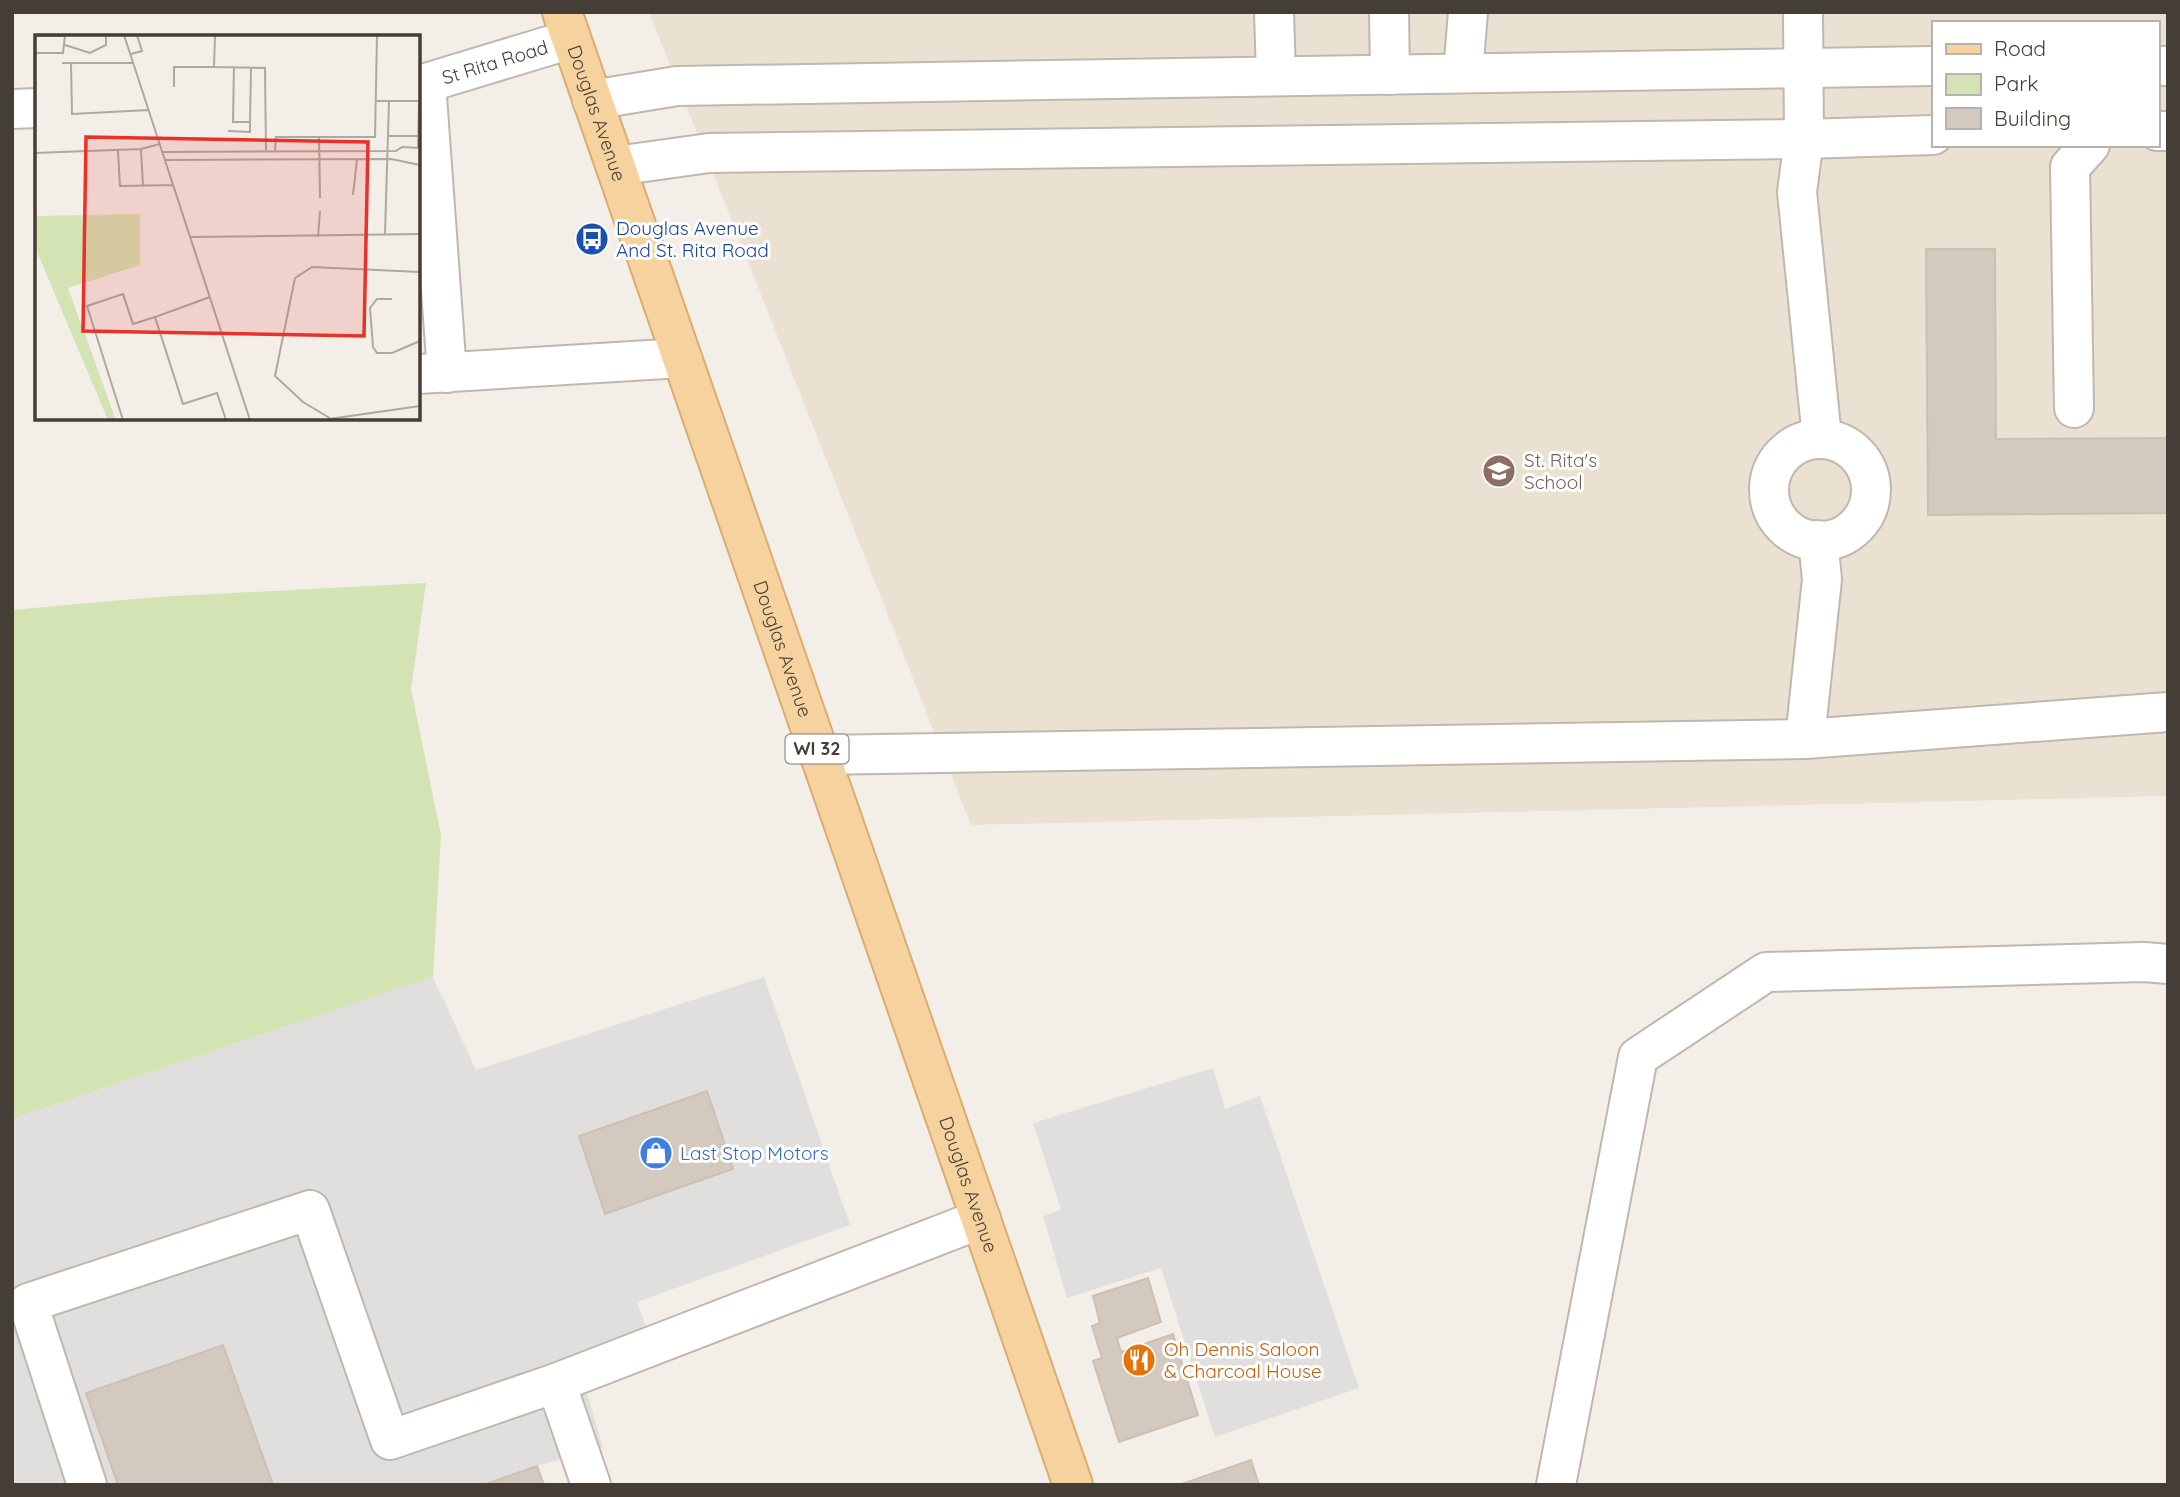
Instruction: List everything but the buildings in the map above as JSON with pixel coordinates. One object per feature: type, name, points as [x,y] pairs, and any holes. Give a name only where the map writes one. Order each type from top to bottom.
[{"type":"main road","name":"Douglas Avenue","points":[[566,26],[1073,1485]]},
{"type":"street","points":[[1274,12],[1276,76]]},
{"type":"street","points":[[1389,12],[1390,75]]},
{"type":"street","points":[[1463,73],[1468,12]]},
{"type":"street","points":[[1803,12],[1804,139],[1797,192],[1822,438]]},
{"type":"street","name":"St Rita Road","points":[[422,84],[566,26]]},
{"type":"street","points":[[593,100],[677,86],[1932,66]]},
{"type":"street","points":[[422,84],[432,374],[682,358]]},
{"type":"street","points":[[12,109],[35,108]]},
{"type":"street","points":[[616,166],[709,153],[1932,135]]},
{"type":"street","points":[[2074,408],[2070,167],[2088,147]]},
{"type":"street","points":[[1822,438],[1839,442],[1854,452],[1865,466],[1870,482],[1870,500],[1864,516],[1852,529],[1836,538],[1818,540],[1789,530],[1778,518],[1771,503],[1769,488],[1772,472],[1780,458],[1806,441],[1822,438]]},
{"type":"street","points":[[1805,739],[1822,579],[1818,540]]},
{"type":"street","points":[[820,755],[1805,739],[2168,712]]},
{"type":"street","points":[[1556,1485],[1638,1057],[1766,972],[2144,962],[2168,964]]},
{"type":"street","points":[[87,1485],[28,1303],[310,1210],[390,1440],[556,1383],[981,1219]]},
{"type":"street","points":[[556,1383],[591,1485]]},
{"type":"shaded area","name":"St. Rita's School","points":[[649,12],[2168,12],[2168,796],[971,825]]},
{"type":"shaded area","points":[[433,977],[476,1070],[764,977],[850,1225],[637,1302],[646,1327],[575,1354],[603,1447],[483,1485],[273,1485],[223,1345],[86,1393],[118,1485],[12,1485],[12,1119]],"holes":[[[579,1136],[733,1169],[605,1214]]]},
{"type":"shaded area","points":[[1213,1068],[1225,1109],[1260,1096],[1359,1388],[1215,1437],[1161,1268],[1067,1298],[1043,1216],[1061,1210],[1033,1123]]},
{"type":"green space","points":[[426,583],[411,689],[441,835],[433,977],[12,1119],[12,610],[156,597]]},
{"type":"place","name":"Douglas Avenue And St. Rita Road","points":[[592,239]]},
{"type":"place","name":"St. Rita's School","points":[[1499,471]]},
{"type":"place","name":"Last Stop Motors","points":[[656,1153]]},
{"type":"place","name":"Oh Dennis Saloon & Charcoal House","points":[[1139,1360]]}]
